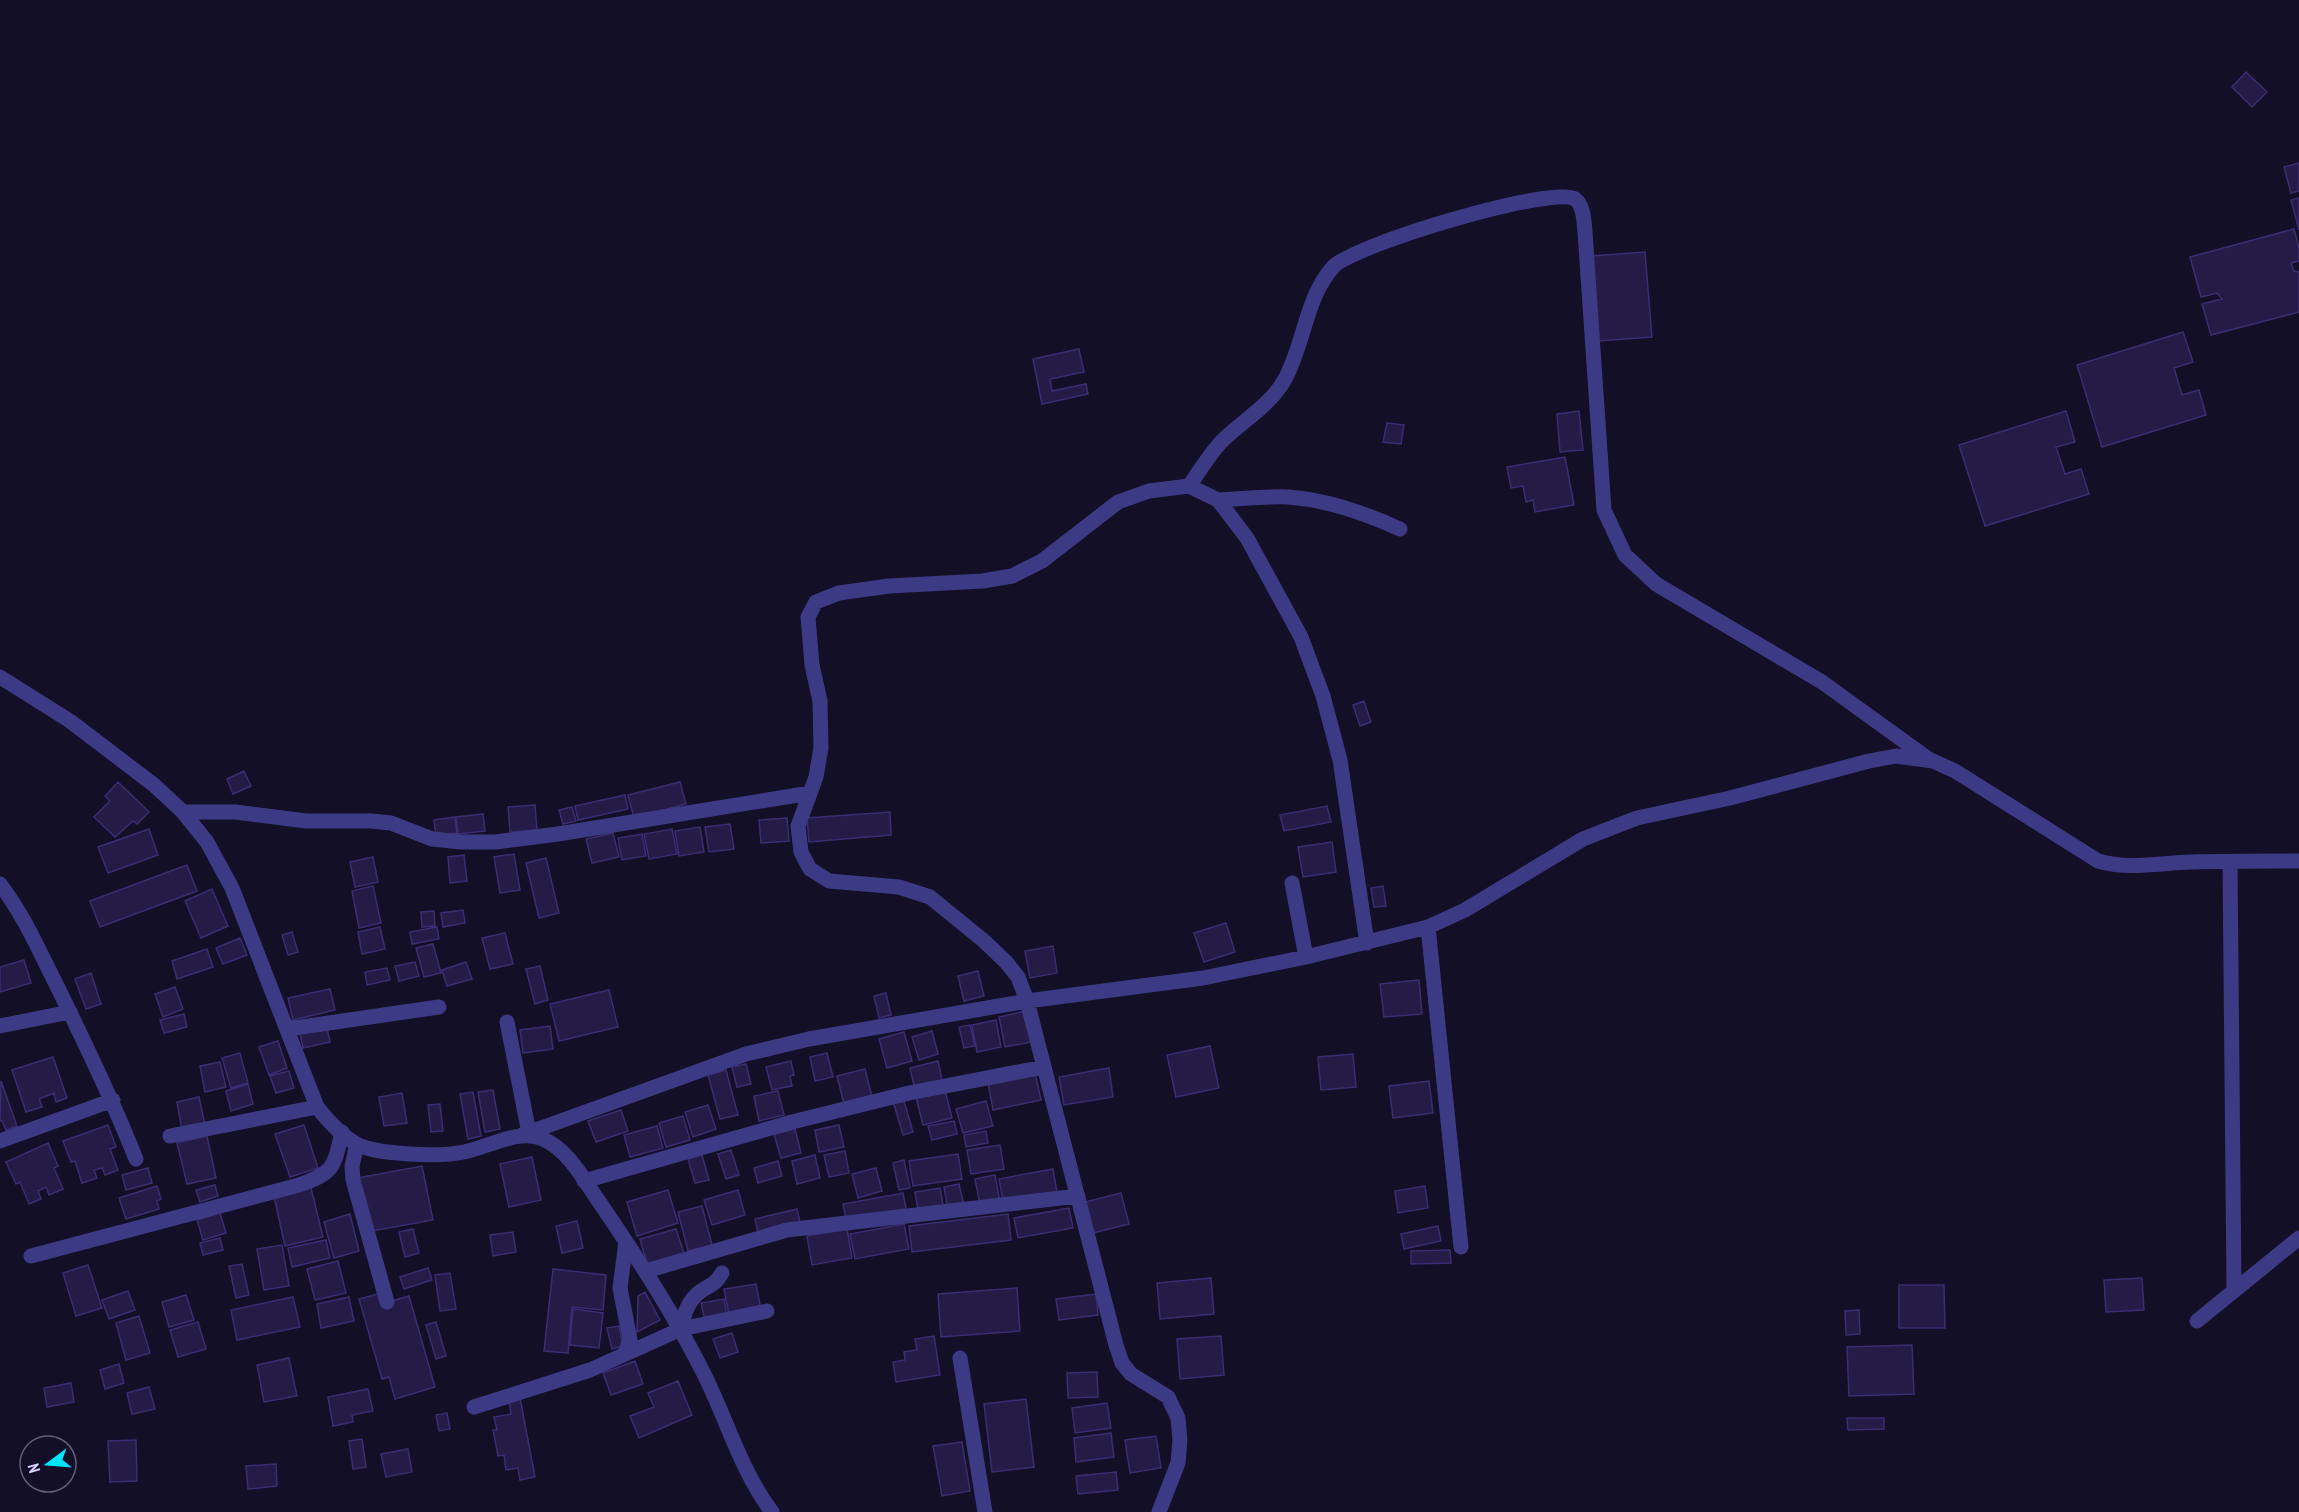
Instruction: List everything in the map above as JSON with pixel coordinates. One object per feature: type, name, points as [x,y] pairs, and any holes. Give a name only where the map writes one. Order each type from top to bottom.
[{"type":"street","points":[[1189,486],[1220,443],[1274,395],[1286,378],[1314,297],[1335,264],[1356,252],[1375,245],[1485,210],[1555,195],[1569,196],[1580,206],[1585,232],[1604,510],[1625,555],[1656,584],[1822,682],[1933,761],[1955,771],[2098,861],[2126,867],[2191,862],[2299,861]]},
{"type":"street","points":[[1159,1512],[1178,1463],[1180,1440],[1178,1418],[1168,1397],[1131,1374],[1122,1363],[1027,1000],[1018,977],[984,941],[930,897],[899,887],[830,881],[810,869],[801,852],[798,826],[816,777],[821,748],[820,700],[808,633],[808,617],[816,602],[839,593],[879,587],[983,581],[1012,576],[1042,561],[1118,502],[1149,491],[1189,486],[1218,500],[1247,538],[1301,637],[1323,696],[1340,760],[1367,943]]},
{"type":"street","points":[[1218,500],[1288,498],[1320,502],[1363,513],[1400,529]]},
{"type":"street","points":[[0,677],[70,721],[154,785],[183,812],[207,842],[231,888],[317,1107],[328,1122],[357,1144],[380,1150],[437,1155],[464,1152],[526,1134],[746,1054],[890,1023],[952,1015],[1027,1000],[1203,978],[1306,957],[1428,927],[1465,910],[1583,839],[1637,818],[1730,798],[1869,761],[1896,756],[1933,761]]},
{"type":"street","points":[[183,812],[235,812],[306,821],[371,821],[390,823],[432,838],[461,842],[495,842],[810,793]]},
{"type":"street","points":[[2230,862],[2234,1290]]},
{"type":"street","points":[[1292,882],[1306,957]]},
{"type":"street","points":[[0,884],[22,918],[70,1012],[113,1100],[136,1159]]},
{"type":"street","points":[[1428,927],[1461,1247]]},
{"type":"street","points":[[287,1029],[439,1007]]},
{"type":"street","points":[[0,1026],[70,1012]]},
{"type":"street","points":[[507,1022],[526,1134]]},
{"type":"street","points":[[584,1181],[792,1122],[909,1093],[1044,1067]]},
{"type":"street","points":[[0,1141],[113,1100]]},
{"type":"street","points":[[170,1136],[317,1107]]},
{"type":"street","points":[[31,1256],[299,1185],[321,1177],[329,1170],[336,1158],[342,1132]]},
{"type":"street","points":[[526,1134],[543,1138],[559,1149],[646,1271],[681,1329],[756,1491],[772,1512]]},
{"type":"street","points":[[357,1144],[352,1166],[353,1180],[387,1302]]},
{"type":"street","points":[[646,1271],[787,1230],[1078,1197]]},
{"type":"street","points":[[2197,1321],[2299,1238]]},
{"type":"street","points":[[625,1354],[630,1339],[620,1288],[626,1242]]},
{"type":"street","points":[[681,1329],[684,1313],[690,1302],[698,1293],[717,1283],[722,1273]]},
{"type":"street","points":[[474,1407],[582,1372],[681,1329],[767,1311]]},
{"type":"street","points":[[960,1358],[985,1512]]},
{"type":"building","points":[[2246,72],[2267,92],[2252,107],[2232,87]]},
{"type":"building","points":[[2299,163],[2299,191],[2291,193],[2284,167]]},
{"type":"building","points":[[2299,198],[2299,230],[2291,200]]},
{"type":"building","points":[[2294,229],[2299,248],[2299,261],[2291,263],[2294,271],[2299,272],[2299,312],[2211,335],[2202,304],[2222,299],[2217,293],[2201,297],[2190,257]]},
{"type":"building","points":[[1645,252],[1652,337],[1598,341],[1591,256]]},
{"type":"building","points":[[2183,332],[2193,362],[2174,368],[2182,395],[2199,390],[2206,415],[2102,447],[2077,365]]},
{"type":"building","points":[[1079,349],[1084,372],[1050,379],[1052,391],[1086,384],[1088,394],[1042,404],[1033,359]]},
{"type":"building","points":[[1579,411],[1583,450],[1560,452],[1557,414]]},
{"type":"building","points":[[2066,411],[2075,442],[2056,447],[2065,474],[2081,469],[2089,494],[1985,526],[1959,445]]},
{"type":"building","points":[[1387,423],[1404,425],[1401,444],[1383,442]]},
{"type":"building","points":[[1565,457],[1574,505],[1535,512],[1533,500],[1526,502],[1523,486],[1511,488],[1507,467]]},
{"type":"building","points":[[1364,701],[1371,722],[1360,726],[1353,705]]},
{"type":"building","points":[[244,771],[251,786],[233,794],[227,779]]},
{"type":"building","points":[[118,782],[149,812],[137,824],[133,821],[115,837],[94,817],[110,801],[105,796]]},
{"type":"building","points":[[680,782],[686,804],[634,818],[628,795]]},
{"type":"building","points":[[625,795],[628,809],[578,820],[575,806]]},
{"type":"building","points":[[535,805],[537,830],[510,832],[508,807]]},
{"type":"building","points":[[1327,806],[1331,822],[1284,831],[1280,815]]},
{"type":"building","points":[[572,807],[576,821],[563,824],[559,810]]},
{"type":"building","points":[[890,812],[891,835],[809,842],[807,818]]},
{"type":"building","points":[[483,814],[485,831],[458,834],[456,817]]},
{"type":"building","points":[[455,817],[457,833],[436,836],[434,820]]},
{"type":"building","points":[[787,818],[789,841],[761,843],[759,820]]},
{"type":"building","points":[[730,824],[734,849],[709,852],[705,827]]},
{"type":"building","points":[[700,827],[704,852],[679,856],[675,831]]},
{"type":"building","points":[[149,829],[158,855],[108,873],[98,847]]},
{"type":"building","points":[[672,829],[677,854],[649,859],[644,834]]},
{"type":"building","points":[[613,833],[619,857],[592,863],[586,839]]},
{"type":"building","points":[[642,834],[646,856],[622,860],[618,838]]},
{"type":"building","points":[[1332,842],[1336,872],[1303,877],[1298,847]]},
{"type":"building","points":[[514,854],[520,890],[500,893],[494,857]]},
{"type":"building","points":[[464,855],[467,881],[450,883],[448,857]]},
{"type":"building","points":[[373,857],[378,882],[355,887],[350,862]]},
{"type":"building","points":[[546,858],[559,913],[539,918],[526,863]]},
{"type":"building","points":[[187,865],[197,891],[100,927],[90,901]]},
{"type":"building","points":[[373,886],[381,923],[359,928],[352,891]]},
{"type":"building","points":[[1383,886],[1386,906],[1374,907],[1371,888]]},
{"type":"building","points":[[212,889],[228,926],[201,938],[185,901]]},
{"type":"building","points":[[463,910],[465,923],[443,927],[441,913]]},
{"type":"building","points":[[434,911],[435,926],[422,927],[421,912]]},
{"type":"building","points":[[1226,923],[1235,952],[1204,962],[1194,933]]},
{"type":"building","points":[[380,927],[385,949],[362,954],[358,932]]},
{"type":"building","points":[[437,927],[439,939],[412,944],[410,932]]},
{"type":"building","points":[[292,932],[298,952],[288,955],[282,935]]},
{"type":"building","points":[[505,933],[513,964],[490,969],[482,938]]},
{"type":"building","points":[[240,938],[247,955],[223,964],[216,948]]},
{"type":"building","points":[[433,944],[441,973],[424,977],[416,948]]},
{"type":"building","points":[[1053,946],[1057,973],[1030,978],[1025,951]]},
{"type":"building","points":[[207,949],[213,967],[177,979],[172,961]]},
{"type":"building","points":[[24,960],[31,983],[0,992],[0,967]]},
{"type":"building","points":[[415,962],[419,976],[399,981],[395,966]]},
{"type":"building","points":[[466,962],[472,979],[447,986],[442,970]]},
{"type":"building","points":[[540,966],[548,1000],[535,1004],[526,969]]},
{"type":"building","points":[[387,968],[390,980],[367,985],[365,972]]},
{"type":"building","points":[[978,971],[984,996],[964,1001],[958,976]]},
{"type":"building","points":[[91,973],[101,1004],[86,1009],[75,979]]},
{"type":"building","points":[[1419,980],[1422,1014],[1384,1017],[1380,984]]},
{"type":"building","points":[[175,987],[183,1009],[163,1017],[155,994]]},
{"type":"building","points":[[330,989],[335,1010],[293,1020],[288,998]]},
{"type":"building","points":[[609,990],[618,1027],[559,1041],[550,1004]]},
{"type":"building","points":[[886,993],[891,1015],[879,1018],[874,996]]},
{"type":"building","points":[[1026,1011],[1032,1042],[1005,1047],[999,1017]]},
{"type":"building","points":[[184,1014],[187,1027],[164,1033],[160,1020]]},
{"type":"building","points":[[996,1020],[1001,1047],[977,1052],[972,1025]]},
{"type":"building","points":[[970,1025],[975,1046],[964,1048],[959,1027]]},
{"type":"building","points":[[550,1026],[553,1049],[523,1053],[520,1030]]},
{"type":"building","points":[[327,1028],[330,1042],[303,1048],[300,1033]]},
{"type":"building","points":[[932,1031],[938,1054],[919,1060],[912,1037]]},
{"type":"building","points":[[904,1032],[912,1061],[887,1068],[879,1039]]},
{"type":"building","points":[[278,1041],[287,1068],[269,1075],[259,1047]]},
{"type":"building","points":[[1210,1046],[1219,1088],[1176,1097],[1167,1055]]},
{"type":"building","points":[[240,1053],[248,1083],[231,1088],[222,1058]]},
{"type":"building","points":[[827,1053],[833,1077],[815,1081],[810,1057]]},
{"type":"building","points":[[1353,1054],[1356,1087],[1321,1090],[1318,1057]]},
{"type":"building","points":[[53,1057],[67,1098],[56,1102],[54,1093],[39,1099],[42,1107],[26,1112],[12,1070]]},
{"type":"building","points":[[791,1061],[794,1075],[790,1076],[792,1086],[772,1090],[766,1067]]},
{"type":"building","points":[[938,1061],[943,1084],[915,1090],[910,1068]]},
{"type":"building","points":[[220,1062],[226,1087],[205,1092],[200,1066]]},
{"type":"building","points":[[746,1064],[751,1084],[737,1087],[732,1067]]},
{"type":"building","points":[[1109,1068],[1113,1097],[1064,1105],[1059,1077]]},
{"type":"building","points":[[865,1069],[872,1097],[844,1104],[837,1076]]},
{"type":"building","points":[[726,1070],[738,1115],[720,1119],[708,1075]]},
{"type":"building","points":[[289,1071],[294,1088],[276,1093],[270,1076]]},
{"type":"building","points":[[1035,1073],[1041,1100],[993,1110],[988,1083]]},
{"type":"building","points":[[1,1081],[17,1126],[6,1130],[0,1121]]},
{"type":"building","points":[[1429,1081],[1433,1113],[1393,1118],[1389,1086]]},
{"type":"building","points":[[248,1084],[253,1104],[231,1111],[226,1091]]},
{"type":"building","points":[[493,1090],[500,1129],[485,1132],[478,1092]]},
{"type":"building","points":[[945,1090],[952,1118],[923,1125],[916,1097]]},
{"type":"building","points":[[778,1091],[784,1115],[759,1121],[754,1096]]},
{"type":"building","points":[[473,1092],[481,1136],[468,1139],[460,1094]]},
{"type":"building","points":[[402,1093],[407,1123],[384,1126],[379,1097]]},
{"type":"building","points":[[199,1097],[205,1125],[182,1130],[177,1102]]},
{"type":"building","points":[[903,1098],[913,1132],[903,1135],[893,1101]]},
{"type":"building","points":[[986,1101],[993,1126],[963,1133],[956,1109]]},
{"type":"building","points":[[440,1104],[443,1131],[431,1132],[428,1105]]},
{"type":"building","points":[[708,1105],[716,1129],[693,1137],[685,1112]]},
{"type":"building","points":[[621,1110],[628,1131],[596,1142],[588,1121]]},
{"type":"building","points":[[683,1116],[690,1140],[666,1147],[659,1123]]},
{"type":"building","points":[[954,1121],[957,1134],[932,1140],[928,1126]]},
{"type":"building","points":[[108,1125],[116,1147],[110,1149],[118,1170],[105,1175],[102,1168],[94,1170],[97,1178],[82,1183],[75,1161],[71,1162],[63,1141]]},
{"type":"building","points":[[304,1125],[318,1168],[290,1177],[275,1134]]},
{"type":"building","points":[[839,1125],[844,1147],[819,1152],[815,1130]]},
{"type":"building","points":[[657,1126],[663,1148],[630,1157],[624,1135]]},
{"type":"building","points":[[795,1129],[801,1153],[781,1158],[774,1134]]},
{"type":"building","points":[[986,1131],[988,1143],[966,1147],[964,1135]]},
{"type":"building","points":[[207,1136],[216,1178],[187,1184],[177,1143]]},
{"type":"building","points":[[48,1143],[58,1166],[54,1168],[63,1189],[49,1195],[46,1187],[38,1191],[41,1199],[29,1204],[20,1182],[16,1184],[6,1162]]},
{"type":"building","points":[[1000,1145],[1004,1169],[971,1174],[967,1150]]},
{"type":"building","points":[[731,1150],[739,1175],[726,1179],[718,1154]]},
{"type":"building","points":[[845,1151],[849,1173],[829,1177],[824,1155]]},
{"type":"building","points":[[958,1154],[962,1179],[913,1186],[909,1161]]},
{"type":"building","points":[[702,1155],[709,1180],[695,1183],[688,1159]]},
{"type":"building","points":[[815,1155],[820,1178],[797,1184],[792,1161]]},
{"type":"building","points":[[532,1157],[541,1200],[509,1207],[500,1164]]},
{"type":"building","points":[[904,1160],[910,1188],[899,1190],[893,1163]]},
{"type":"building","points":[[778,1161],[782,1176],[758,1183],[754,1168]]},
{"type":"building","points":[[422,1166],[433,1220],[367,1232],[357,1178]]},
{"type":"building","points":[[148,1168],[152,1183],[126,1190],[122,1175]]},
{"type":"building","points":[[876,1168],[882,1191],[858,1198],[852,1174]]},
{"type":"building","points":[[1053,1169],[1057,1192],[1003,1201],[999,1179]]},
{"type":"building","points":[[995,1175],[1000,1202],[980,1205],[975,1179]]},
{"type":"building","points":[[959,1184],[964,1205],[948,1209],[944,1187]]},
{"type":"building","points":[[215,1185],[218,1196],[200,1202],[196,1190]]},
{"type":"building","points":[[157,1186],[161,1199],[157,1201],[159,1209],[126,1219],[119,1198]]},
{"type":"building","points":[[1425,1186],[1428,1208],[1398,1213],[1395,1191]]},
{"type":"building","points":[[311,1188],[323,1237],[285,1246],[274,1196]]},
{"type":"building","points":[[940,1188],[943,1205],[918,1210],[915,1192]]},
{"type":"building","points":[[668,1190],[678,1223],[637,1236],[627,1202]]},
{"type":"building","points":[[738,1190],[745,1215],[712,1225],[704,1200]]},
{"type":"building","points":[[903,1193],[906,1209],[846,1220],[843,1204]]},
{"type":"building","points":[[1121,1193],[1129,1224],[1093,1233],[1085,1202]]},
{"type":"building","points":[[702,1206],[712,1245],[688,1251],[678,1212]]},
{"type":"building","points":[[1069,1208],[1073,1228],[1018,1238],[1014,1218]]},
{"type":"building","points":[[797,1209],[800,1222],[758,1232],[755,1219]]},
{"type":"building","points":[[220,1213],[226,1233],[203,1240],[197,1220]]},
{"type":"building","points":[[350,1214],[359,1251],[334,1258],[324,1222]]},
{"type":"building","points":[[1008,1214],[1011,1240],[912,1252],[909,1226]]},
{"type":"building","points":[[577,1221],[583,1248],[562,1253],[556,1226]]},
{"type":"building","points":[[904,1224],[909,1249],[855,1259],[850,1234]]},
{"type":"building","points":[[1438,1226],[1441,1241],[1404,1249],[1401,1234]]},
{"type":"building","points":[[413,1229],[419,1253],[405,1257],[399,1232]]},
{"type":"building","points":[[676,1229],[684,1253],[647,1264],[640,1239]]},
{"type":"building","points":[[847,1229],[852,1258],[812,1265],[807,1236]]},
{"type":"building","points":[[513,1232],[516,1252],[493,1256],[490,1235]]},
{"type":"building","points":[[220,1238],[223,1250],[203,1255],[200,1243]]},
{"type":"building","points":[[326,1240],[330,1258],[292,1267],[288,1248]]},
{"type":"building","points":[[282,1245],[289,1286],[264,1290],[257,1249]]},
{"type":"building","points":[[1450,1250],[1451,1263],[1411,1264],[1411,1251]]},
{"type":"building","points":[[338,1261],[346,1293],[315,1300],[307,1269]]},
{"type":"building","points":[[242,1264],[249,1295],[236,1298],[229,1266]]},
{"type":"building","points":[[88,1265],[102,1308],[76,1316],[63,1273]]},
{"type":"building","points":[[428,1268],[432,1280],[404,1289],[400,1277]]},
{"type":"building","points":[[553,1269],[606,1275],[603,1310],[572,1307],[568,1353],[544,1351]]},
{"type":"building","points":[[450,1273],[456,1309],[440,1311],[435,1275]]},
{"type":"building","points":[[1211,1278],[1214,1314],[1160,1319],[1157,1283]]},
{"type":"building","points":[[2142,1278],[2144,1310],[2106,1312],[2104,1280]]},
{"type":"building","points":[[756,1284],[761,1310],[729,1315],[724,1289]]},
{"type":"building","points":[[1899,1285],[1944,1285],[1945,1328],[1899,1328]]},
{"type":"building","points":[[1017,1288],[1020,1331],[941,1337],[938,1294]]},
{"type":"building","points":[[128,1291],[135,1310],[109,1319],[102,1300]]},
{"type":"building","points":[[645,1292],[660,1320],[637,1332],[638,1296]]},
{"type":"building","points":[[382,1293],[385,1303],[409,1296],[435,1387],[395,1399],[389,1377],[382,1379],[359,1299]]},
{"type":"building","points":[[1096,1294],[1098,1315],[1059,1320],[1056,1299]]},
{"type":"building","points":[[186,1295],[194,1320],[169,1327],[162,1302]]},
{"type":"building","points":[[293,1297],[300,1327],[237,1340],[231,1310]]},
{"type":"building","points":[[349,1297],[354,1321],[321,1328],[317,1304]]},
{"type":"building","points":[[724,1299],[727,1317],[705,1321],[701,1303]]},
{"type":"building","points":[[573,1309],[603,1313],[599,1348],[570,1345]]},
{"type":"building","points":[[1859,1310],[1860,1334],[1846,1335],[1845,1311]]},
{"type":"building","points":[[139,1316],[150,1353],[126,1360],[116,1323]]},
{"type":"building","points":[[198,1322],[206,1349],[178,1357],[170,1330]]},
{"type":"building","points":[[436,1322],[446,1356],[436,1359],[426,1325]]},
{"type":"building","points":[[619,1326],[623,1346],[612,1349],[607,1328]]},
{"type":"building","points":[[732,1333],[738,1352],[720,1358],[713,1339]]},
{"type":"building","points":[[934,1336],[940,1375],[896,1382],[893,1362],[905,1360],[904,1352],[917,1350],[915,1339]]},
{"type":"building","points":[[1221,1336],[1224,1375],[1180,1379],[1177,1339]]},
{"type":"building","points":[[1912,1345],[1914,1394],[1849,1396],[1847,1347]]},
{"type":"building","points":[[289,1358],[297,1396],[264,1402],[257,1365]]},
{"type":"building","points":[[635,1361],[643,1384],[611,1395],[603,1373]]},
{"type":"building","points":[[119,1364],[124,1383],[105,1389],[100,1370]]},
{"type":"building","points":[[1097,1372],[1098,1397],[1068,1398],[1067,1373]]},
{"type":"building","points":[[678,1381],[692,1415],[639,1438],[630,1416],[654,1407],[648,1393]]},
{"type":"building","points":[[71,1383],[74,1402],[47,1407],[44,1388]]},
{"type":"building","points":[[149,1387],[155,1409],[132,1414],[127,1393]]},
{"type":"building","points":[[368,1389],[373,1411],[352,1415],[353,1422],[333,1426],[328,1397]]},
{"type":"building","points":[[520,1398],[535,1477],[520,1480],[518,1468],[506,1470],[504,1455],[498,1456],[493,1430],[497,1430],[494,1417],[511,1414],[509,1400]]},
{"type":"building","points":[[1026,1399],[1034,1467],[992,1472],[984,1404]]},
{"type":"building","points":[[1107,1403],[1111,1428],[1075,1433],[1072,1408]]},
{"type":"building","points":[[447,1413],[450,1429],[439,1431],[436,1415]]},
{"type":"building","points":[[1847,1418],[1884,1418],[1884,1429],[1848,1430]]},
{"type":"building","points":[[1111,1433],[1114,1457],[1076,1462],[1074,1438]]},
{"type":"building","points":[[1156,1436],[1161,1468],[1130,1473],[1125,1440]]},
{"type":"building","points":[[362,1439],[366,1467],[353,1469],[349,1441]]},
{"type":"building","points":[[136,1440],[137,1481],[110,1482],[108,1441]]},
{"type":"building","points":[[962,1442],[970,1491],[942,1496],[933,1446]]},
{"type":"building","points":[[408,1449],[412,1472],[386,1477],[381,1454]]},
{"type":"building","points":[[276,1464],[277,1486],[248,1489],[246,1466]]},
{"type":"building","points":[[1116,1472],[1118,1490],[1078,1494],[1076,1476]]}]
